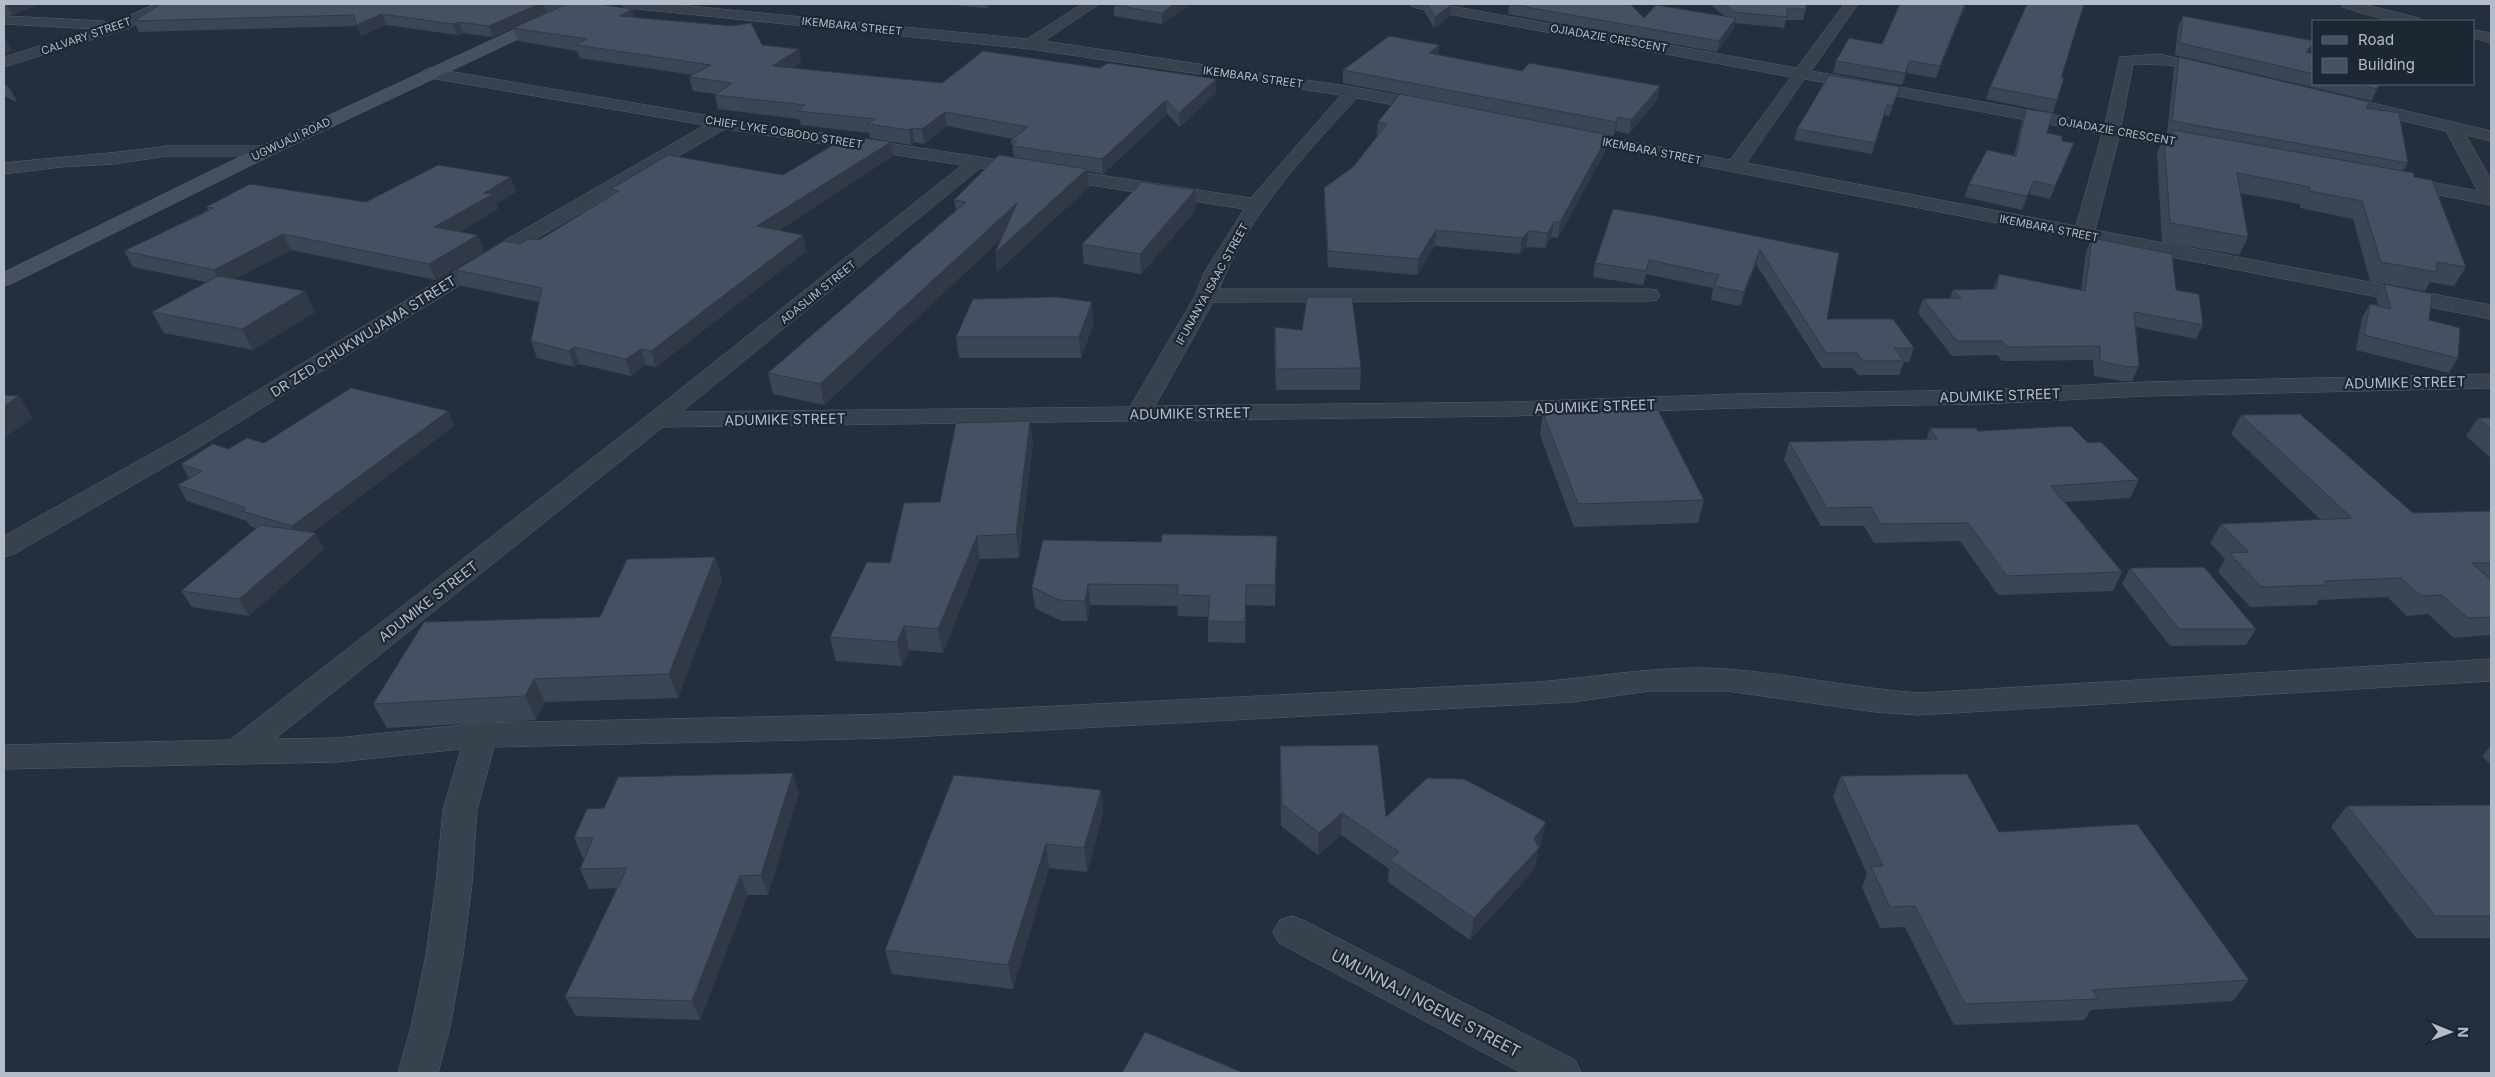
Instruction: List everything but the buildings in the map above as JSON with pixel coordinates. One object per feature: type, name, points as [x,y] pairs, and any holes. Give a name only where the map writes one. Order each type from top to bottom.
[{"type":"main road","name":"UGWUAJI ROAD","points":[[4,280],[266,151],[575,6]]},
{"type":"street","name":"CALVARY STREET","points":[[4,62],[124,25],[166,4]]},
{"type":"street","points":[[535,4],[575,6]]},
{"type":"street","name":"IKEMBARA STREET","points":[[628,4],[1030,44],[1353,92],[1452,112]]},
{"type":"street","points":[[751,16],[774,4]]},
{"type":"street","points":[[1030,44],[1092,4]]},
{"type":"street","name":"OJIADAZIE CRESCENT","points":[[1416,4],[2219,150]]},
{"type":"street","points":[[1734,167],[1851,4]]},
{"type":"street","points":[[2348,4],[2375,13],[2409,20]]},
{"type":"street","points":[[4,20],[46,24],[124,25]]},
{"type":"street","points":[[2475,34],[2491,38]]},
{"type":"street","points":[[2084,234],[2112,130],[2126,60],[2140,58],[2164,59],[2232,75]]},
{"type":"street","name":"CHIEF LYKE OGBODO STREET","points":[[430,73],[722,123],[1256,205]]},
{"type":"street","name":"IFUNANYA ISAAC STREET","points":[[1138,414],[1206,296],[1215,272],[1256,205],[1325,122],[1353,92]]},
{"type":"street","points":[[2318,95],[2491,136]]},
{"type":"street","name":"DR ZED CHUKWUJAMA STREET","points":[[4,548],[190,442],[511,245],[722,123]]},
{"type":"street","points":[[2453,127],[2491,198]]},
{"type":"street","name":"IKEMBARA STREET","points":[[1555,132],[2491,312]]},
{"type":"street","points":[[4,169],[61,162],[114,159],[167,151],[266,151]]},
{"type":"street","name":"ADASLIM STREET","points":[[657,420],[978,162]]},
{"type":"street","points":[[2384,180],[2491,198]]},
{"type":"street","points":[[1206,296],[1649,295]]},
{"type":"street","name":"ADUMIKE STREET","points":[[237,752],[657,420],[1513,409],[1982,397],[2145,389],[2491,381]]},
{"type":"street","points":[[4,757],[337,750],[482,735],[892,726],[1573,691],[1649,680],[1727,680],[1875,701],[1919,704],[2491,670]]},
{"type":"street","points":[[418,1073],[432,1028],[454,883],[456,833],[462,801],[482,735]]},
{"type":"street","name":"UMUNNAJI NGENE STREET","points":[[1292,932],[1561,1073]]}]
